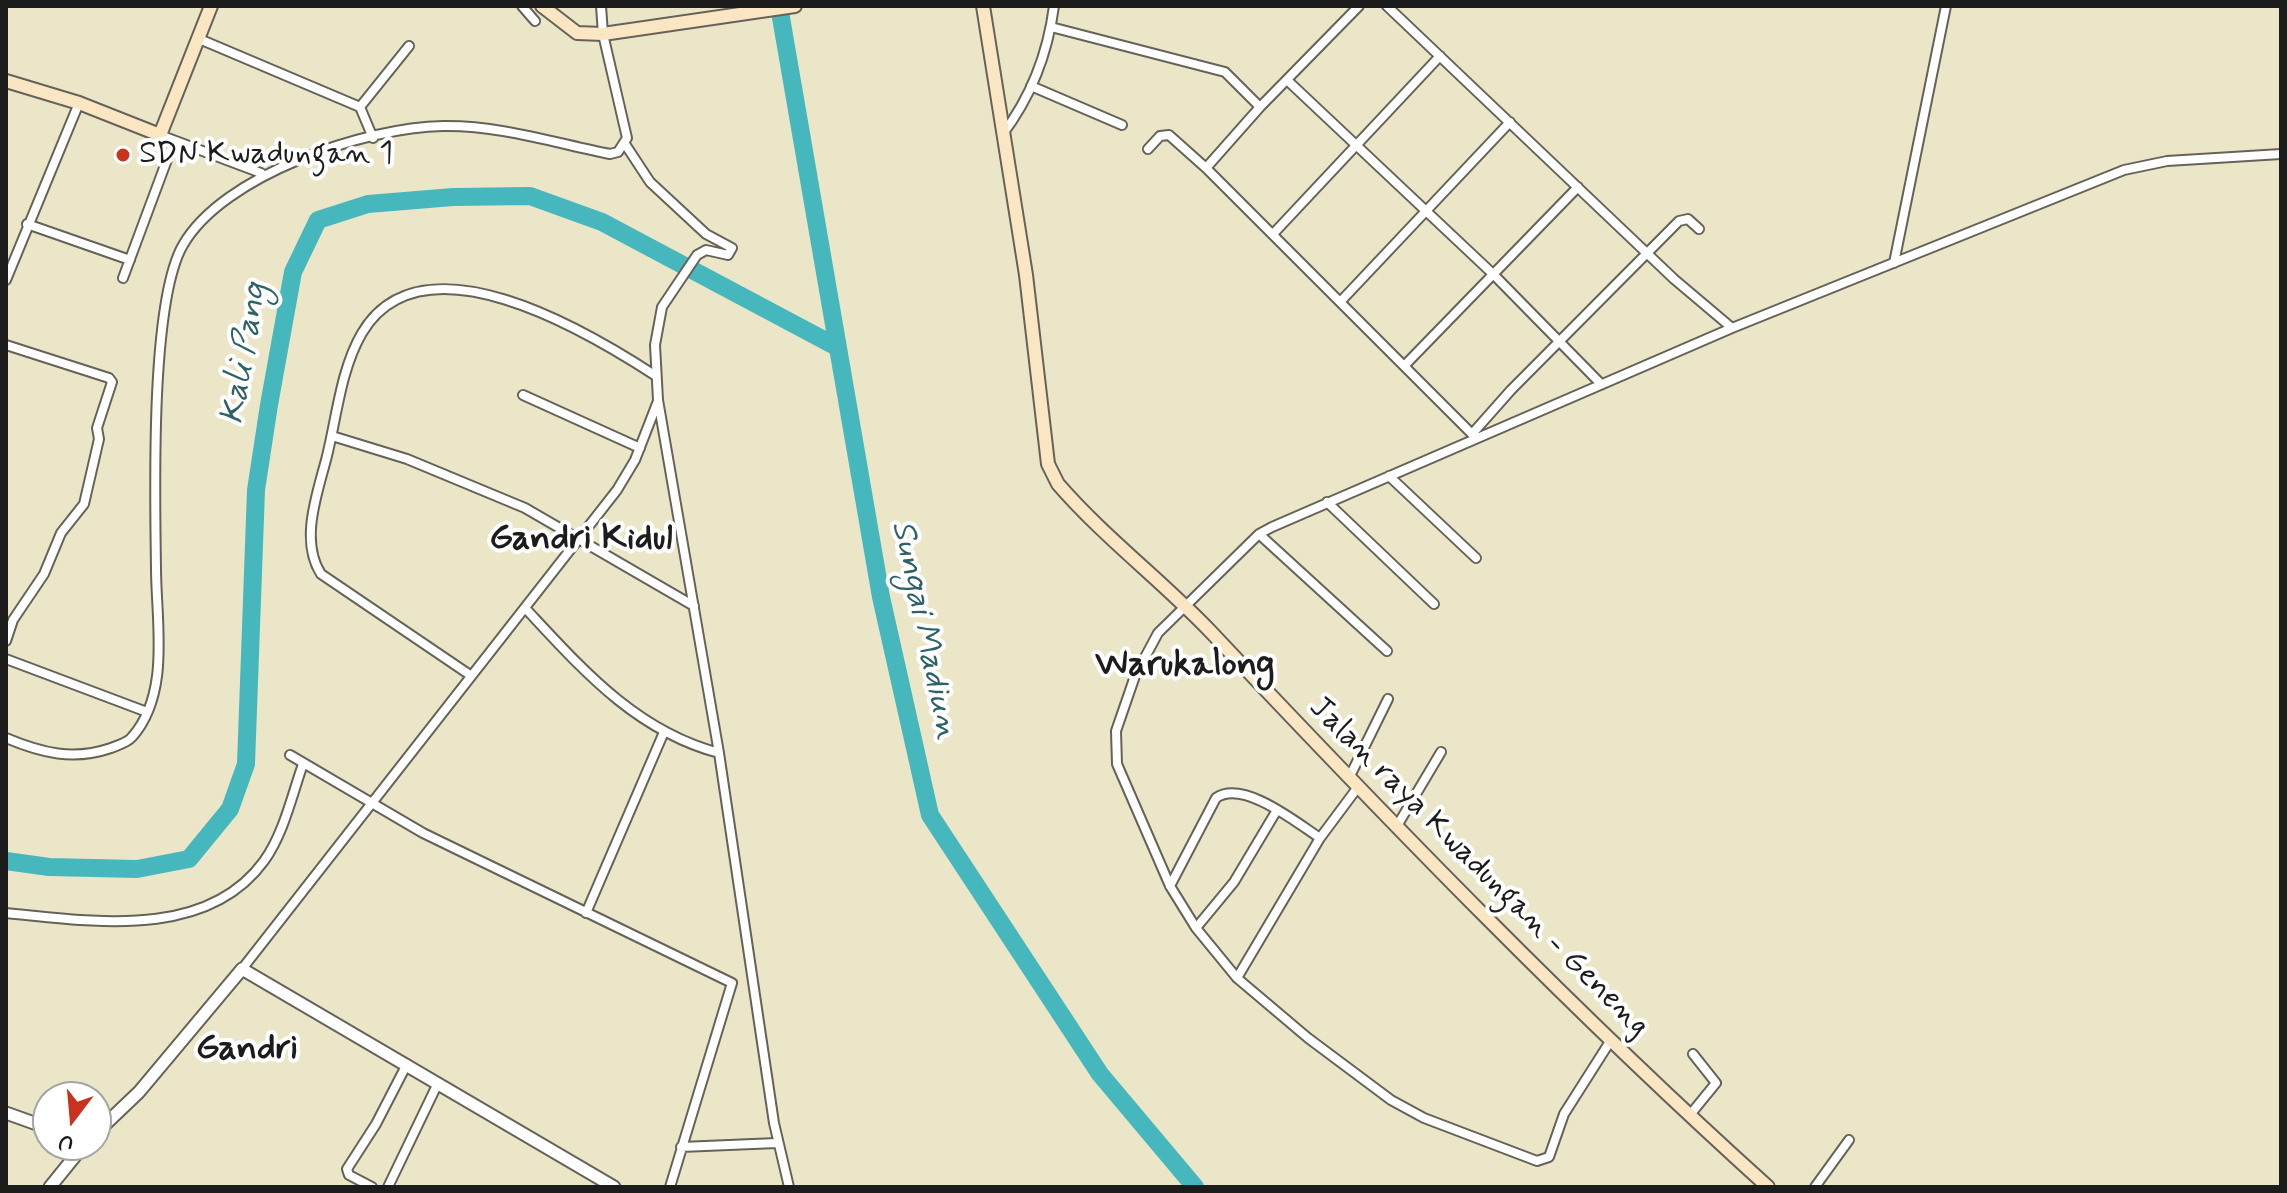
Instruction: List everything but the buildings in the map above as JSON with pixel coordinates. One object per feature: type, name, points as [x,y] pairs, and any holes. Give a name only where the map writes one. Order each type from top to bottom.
[{"type":"main road","points":[[6,81],[79,103],[160,135],[211,6]]},
{"type":"main road","points":[[542,6],[577,33],[603,34],[795,6]]},
{"type":"main road","name":"Jalan raya Kwadungan - Geneng","points":[[983,6],[1026,275],[1048,464],[1058,484],[1185,605],[1354,783],[1611,1040],[1768,1187]]},
{"type":"street","points":[[522,6],[535,21]]},
{"type":"street","points":[[6,738],[36,750],[67,756],[90,754],[130,740],[147,712],[158,665],[158,429],[165,298],[173,266],[198,223],[261,173],[308,155],[373,138],[440,126],[486,128],[610,154],[618,152],[627,138],[603,34],[601,6]]},
{"type":"street","points":[[1002,135],[1031,86],[1051,27],[1054,6]]},
{"type":"street","points":[[1206,168],[1358,6]]},
{"type":"street","points":[[1387,6],[1647,252],[1732,328]]},
{"type":"street","points":[[1894,263],[1946,6]]},
{"type":"street","points":[[1051,27],[1211,67],[1236,79],[1260,107]]},
{"type":"street","points":[[197,38],[360,107],[373,138]]},
{"type":"street","points":[[360,107],[409,46]]},
{"type":"street","points":[[1273,234],[1440,56]]},
{"type":"street","points":[[1287,80],[1494,275],[1601,384]]},
{"type":"street","points":[[1031,86],[1122,125]]},
{"type":"street","points":[[6,280],[79,103]]},
{"type":"street","points":[[1341,301],[1423,210],[1510,122]]},
{"type":"street","points":[[160,135],[261,173]]},
{"type":"street","points":[[1148,149],[1160,136],[1169,135],[1341,301],[1473,436]]},
{"type":"street","points":[[123,278],[174,141]]},
{"type":"street","points":[[625,144],[650,182],[706,234],[732,248],[728,255],[706,250],[697,255],[662,307],[655,345],[656,376],[719,753],[777,1143],[789,1187]]},
{"type":"street","points":[[1611,1040],[1564,1114],[1551,1153],[1541,1162],[1424,1118],[1391,1100],[1308,1038],[1237,978],[1196,928],[1170,886],[1121,779],[1115,750],[1116,731],[1135,676],[1158,633],[1259,534],[1473,436],[2124,170],[2167,161],[2281,154]]},
{"type":"street","points":[[1405,365],[1578,187]]},
{"type":"street","points":[[1473,436],[1559,342],[1684,218],[1699,229]]},
{"type":"street","points":[[27,224],[130,260]]},
{"type":"street","points":[[470,675],[321,574],[313,562],[314,508],[345,376],[363,333],[384,307],[408,293],[436,287],[483,294],[534,311],[601,340],[656,376]]},
{"type":"street","points":[[6,345],[109,378],[112,382],[97,428],[99,439],[84,504],[61,533],[44,574],[13,620],[6,641]]},
{"type":"street","points":[[523,395],[640,448]]},
{"type":"street","points":[[112,1118],[139,1092],[242,969],[470,675],[581,540],[617,490],[640,448],[658,400]]},
{"type":"street","points":[[332,436],[456,478],[525,508],[694,606]]},
{"type":"street","points":[[1389,476],[1476,558]]},
{"type":"street","points":[[1327,502],[1434,604]]},
{"type":"street","points":[[1259,534],[1387,651]]},
{"type":"street","points":[[526,609],[616,701],[686,744],[719,753]]},
{"type":"street","points":[[6,659],[147,712]]},
{"type":"street","points":[[1237,978],[1354,783],[1388,699]]},
{"type":"street","points":[[586,913],[664,732]]},
{"type":"street","points":[[1397,826],[1441,752]]},
{"type":"street","points":[[290,755],[435,840],[732,983],[670,1187]]},
{"type":"street","points":[[6,913],[127,922],[197,911],[238,887],[265,859],[303,764]]},
{"type":"street","points":[[1170,886],[1216,798],[1229,792],[1247,795],[1277,810],[1320,838]]},
{"type":"street","points":[[1196,928],[1234,882],[1277,810]]},
{"type":"street","points":[[242,969],[614,1187]]},
{"type":"street","points":[[1689,1116],[1716,1083],[1693,1054]]},
{"type":"street","points":[[372,1187],[349,1175],[347,1169],[376,1124],[407,1064]]},
{"type":"street","points":[[388,1187],[438,1083]]},
{"type":"street","points":[[6,1113],[32,1122]]},
{"type":"street","points":[[1815,1187],[1849,1140]]},
{"type":"street","points":[[681,1147],[777,1143]]},
{"type":"street","points":[[50,1187],[71,1161]]},
{"type":"waterway","name":"Sungai Madiun","points":[[779,6],[881,597],[930,815],[1100,1074],[1195,1187]]},
{"type":"waterway","name":"Kali Pang","points":[[6,861],[49,867],[137,869],[189,859],[230,809],[246,764],[256,490],[293,272],[318,220],[368,204],[453,197],[530,196],[602,222],[837,347]]},
{"type":"place","name":"SDN Kwadungan 1","points":[[123,155]]},
{"type":"district","name":"Gandri Kidul","points":[[581,540]]},
{"type":"district","name":"Warukalong","points":[[1185,666]]},
{"type":"district","name":"Gandri","points":[[247,1050]]}]
